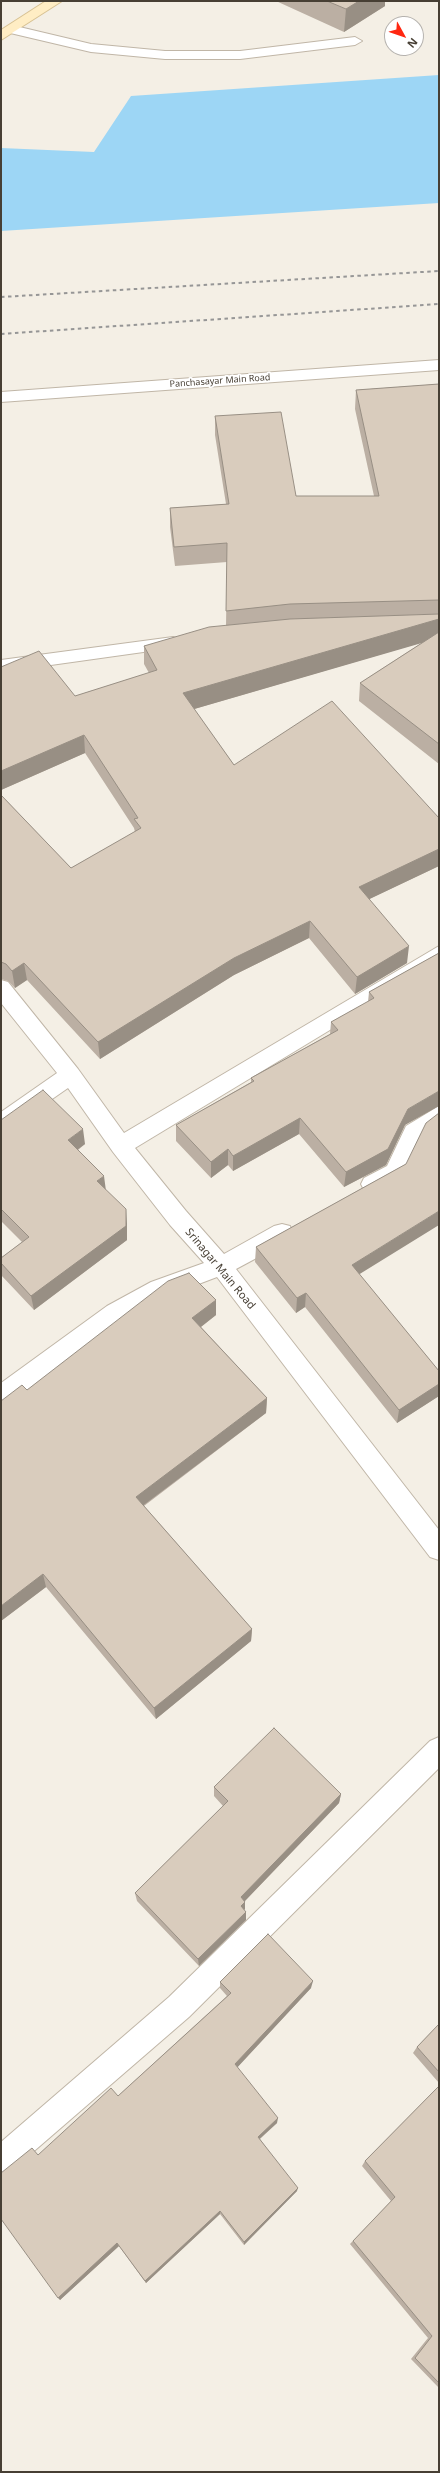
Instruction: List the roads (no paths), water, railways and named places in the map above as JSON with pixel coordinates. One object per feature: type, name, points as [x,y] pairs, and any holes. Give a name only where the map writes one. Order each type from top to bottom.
[{"type":"street","points":[[6,33],[55,1]]},
{"type":"street","points":[[6,33],[90,48],[165,55],[240,55],[355,41]]},
{"type":"street","name":"Panchasayar Main Road","points":[[1,397],[439,365]]},
{"type":"street","points":[[1,666],[121,648],[190,641]]},
{"type":"street","points":[[121,1146],[439,954]]},
{"type":"street","name":"Srinagar Main Road","points":[[1,988],[71,1075],[121,1146],[178,1218],[221,1266],[439,1550]]},
{"type":"street","points":[[1,1123],[71,1075]]},
{"type":"street","points":[[353,1195],[395,1172],[414,1132],[439,1115]]},
{"type":"street","points":[[1,1396],[115,1313],[159,1289],[221,1266],[298,1225]]},
{"type":"street","points":[[1,2161],[179,2007],[439,1750]]},
{"type":"water","points":[[439,75],[439,203],[1,231],[1,148],[94,152],[131,96]]},
{"type":"railway","points":[[1,297],[439,271]]},
{"type":"railway","points":[[1,334],[439,304]]}]
